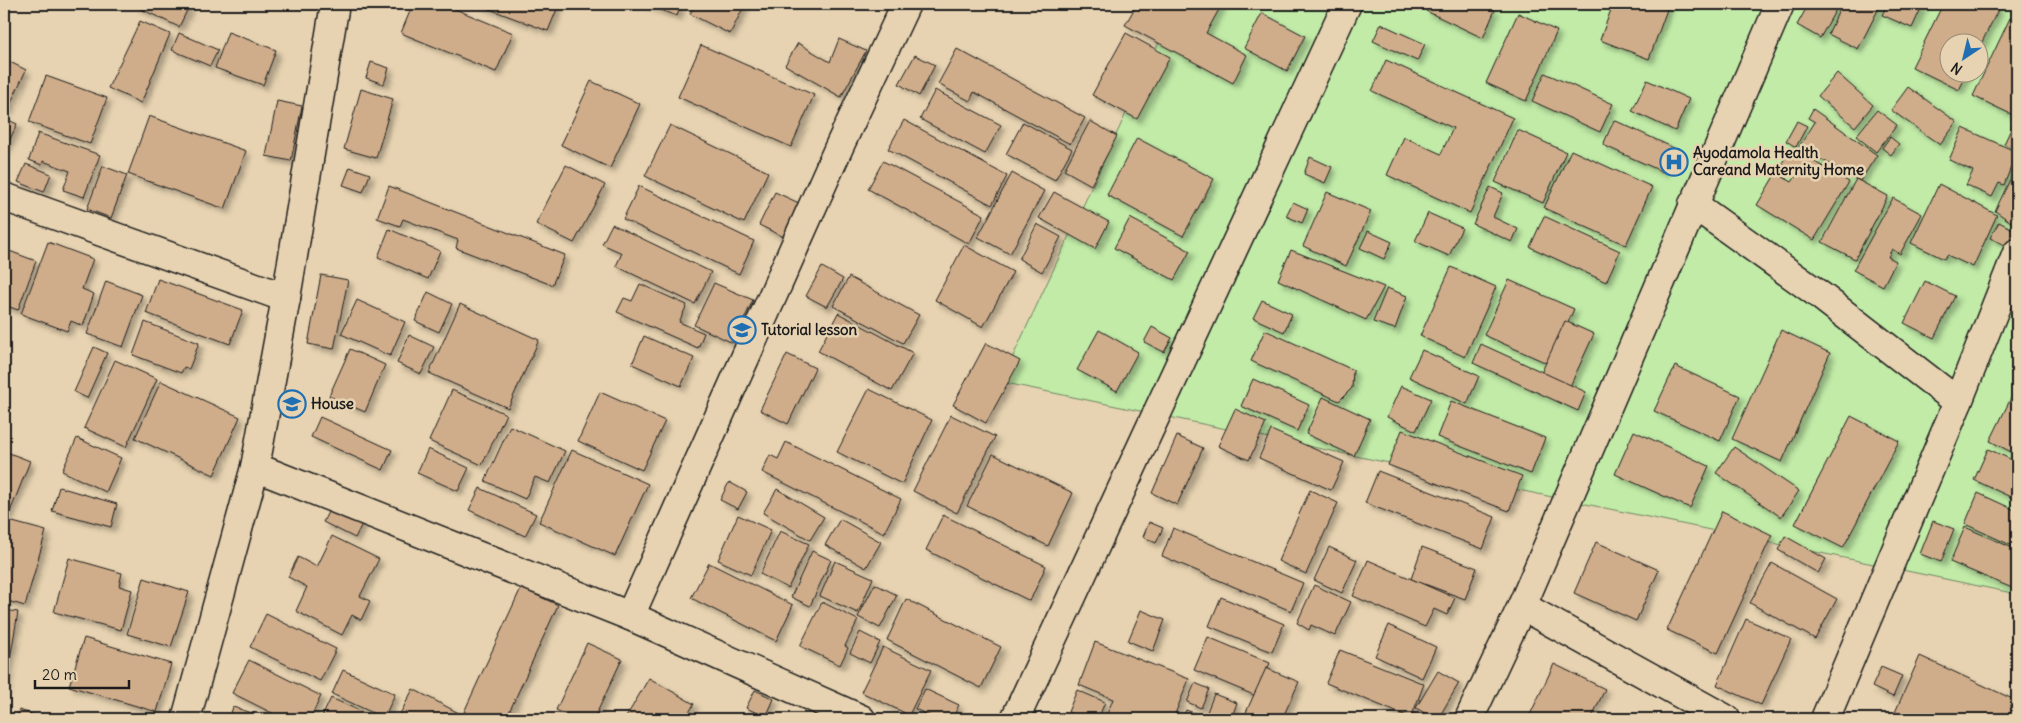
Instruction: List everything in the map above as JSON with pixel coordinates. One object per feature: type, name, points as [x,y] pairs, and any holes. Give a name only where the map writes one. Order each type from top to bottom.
[{"type":"street","points":[[186,719],[254,467],[286,298],[334,4]]},
{"type":"street","points":[[630,616],[839,147],[906,4]]},
{"type":"street","points":[[1015,719],[1347,4]]},
{"type":"street","points":[[1469,719],[1522,606],[1780,4]]},
{"type":"street","points":[[4,197],[286,298]]},
{"type":"street","points":[[1693,204],[1821,296],[1958,402]]},
{"type":"street","points":[[1825,719],[1958,402],[2017,253]]},
{"type":"street","points":[[254,467],[630,616],[861,719]]},
{"type":"street","points":[[1522,606],[1726,719]]},
{"type":"green space","points":[[1177,4],[2017,4],[2017,594],[1001,382]]},
{"type":"building","points":[[137,4],[190,4],[179,27],[135,6]]},
{"type":"building","points":[[413,4],[443,4],[513,33],[496,72],[401,33]]},
{"type":"building","points":[[476,4],[559,4],[548,31]]},
{"type":"building","points":[[643,4],[681,4],[677,16]]},
{"type":"building","points":[[695,4],[745,4],[730,34],[690,14]]},
{"type":"building","points":[[1137,4],[1222,4],[1206,33],[1247,55],[1233,83],[1125,25]]},
{"type":"building","points":[[1429,4],[1481,4],[1495,10],[1483,38],[1426,11]]},
{"type":"building","points":[[1613,4],[1669,4],[1649,59],[1600,40]]},
{"type":"building","points":[[1806,4],[1839,4],[1820,38],[1797,25],[1808,5]]},
{"type":"building","points":[[1842,4],[1881,4],[1858,49],[1828,34]]},
{"type":"building","points":[[1887,4],[1923,4],[1912,28],[1882,15]]},
{"type":"building","points":[[1943,4],[1991,4],[1999,8],[1987,32],[1938,32],[1938,80],[1912,67]]},
{"type":"building","points":[[1262,13],[1305,36],[1287,71],[1244,48]]},
{"type":"building","points":[[1518,13],[1557,31],[1526,101],[1486,83]]},
{"type":"building","points":[[2010,18],[2017,22],[2017,111],[2015,116],[1973,96],[1980,82],[1988,82],[1988,64]]},
{"type":"building","points":[[140,21],[170,34],[141,103],[108,88]]},
{"type":"building","points":[[1381,24],[1425,44],[1417,61],[1373,41]]},
{"type":"building","points":[[228,32],[276,50],[263,85],[215,68]]},
{"type":"building","points":[[179,33],[218,50],[210,66],[172,50]]},
{"type":"building","points":[[1126,33],[1170,57],[1137,119],[1092,95]]},
{"type":"building","points":[[839,39],[866,51],[841,97],[785,65],[798,43],[830,62]]},
{"type":"building","points":[[701,45],[814,95],[791,147],[678,97]]},
{"type":"building","points":[[957,49],[1085,118],[1070,144],[974,92],[970,101],[938,84]]},
{"type":"building","points":[[915,55],[935,65],[919,96],[899,84]]},
{"type":"building","points":[[4,59],[26,70],[7,111],[4,110]]},
{"type":"building","points":[[1386,60],[1513,118],[1470,213],[1387,175],[1404,137],[1441,154],[1453,128],[1372,91]]},
{"type":"building","points":[[371,62],[389,68],[384,84],[366,78]]},
{"type":"building","points":[[1545,73],[1613,104],[1600,132],[1532,101]]},
{"type":"building","points":[[1837,73],[1873,105],[1855,127],[1818,96]]},
{"type":"building","points":[[46,76],[107,98],[90,144],[29,122]]},
{"type":"building","points":[[1647,80],[1689,99],[1675,131],[1632,111]]},
{"type":"building","points":[[591,81],[640,104],[610,168],[561,145]]},
{"type":"building","points":[[1943,82],[1963,82],[1959,90]]},
{"type":"building","points":[[1908,87],[1957,122],[1940,145],[1891,110]]},
{"type":"building","points":[[361,89],[393,99],[376,158],[344,149]]},
{"type":"building","points":[[935,90],[1001,125],[985,154],[920,119]]},
{"type":"building","points":[[277,101],[302,106],[291,161],[266,156]]},
{"type":"building","points":[[1813,109],[1877,155],[1860,181],[1799,147],[1815,122],[1808,118]]},
{"type":"building","points":[[1877,110],[1897,125],[1876,152],[1856,136]]},
{"type":"building","points":[[149,116],[246,151],[225,209],[128,174]]},
{"type":"building","points":[[2017,116],[2017,150],[2004,144]]},
{"type":"building","points":[[4,118],[17,124],[4,152]]},
{"type":"building","points":[[904,120],[1007,176],[992,205],[888,149]]},
{"type":"building","points":[[1614,120],[1674,148],[1663,172],[1603,145]]},
{"type":"building","points":[[1090,121],[1117,136],[1091,185],[1064,170]]},
{"type":"building","points":[[1797,121],[1807,126],[1796,147],[1786,141]]},
{"type":"building","points":[[1023,122],[1072,149],[1055,180],[1006,154]]},
{"type":"building","points":[[670,125],[768,172],[744,223],[645,176]]},
{"type":"building","points":[[1963,128],[2017,152],[2004,185],[1999,183],[1992,197],[1966,185],[1973,171],[1949,160]]},
{"type":"building","points":[[1518,130],[1566,152],[1543,203],[1495,182]]},
{"type":"building","points":[[38,133],[100,155],[84,197],[63,190],[70,171],[43,161],[42,165],[29,160]]},
{"type":"building","points":[[1890,137],[1899,144],[1891,155],[1882,148]]},
{"type":"building","points":[[1137,138],[1214,179],[1183,236],[1107,195]]},
{"type":"building","points":[[1791,148],[1849,182],[1814,240],[1757,205],[1776,173],[1792,182],[1798,173],[1782,163]]},
{"type":"building","points":[[1571,150],[1652,187],[1626,245],[1544,208]]},
{"type":"building","points":[[1310,157],[1332,167],[1325,183],[1304,174]]},
{"type":"building","points":[[883,161],[984,215],[969,244],[868,189]]},
{"type":"building","points":[[26,164],[51,174],[44,192],[18,182]]},
{"type":"building","points":[[566,165],[605,185],[574,243],[536,224]]},
{"type":"building","points":[[2017,165],[2017,217],[2014,224],[1995,211]]},
{"type":"building","points":[[103,166],[127,175],[111,218],[87,209]]},
{"type":"building","points":[[350,167],[370,174],[363,192],[343,185]]},
{"type":"building","points":[[1012,173],[1044,191],[1010,254],[978,237]]},
{"type":"building","points":[[1856,179],[1888,196],[1855,259],[1822,242]]},
{"type":"building","points":[[1939,184],[1997,215],[1973,267],[1947,255],[1944,259],[1911,243]]},
{"type":"building","points":[[389,186],[565,255],[552,285],[456,248],[458,240],[403,219],[400,226],[377,218]]},
{"type":"building","points":[[639,186],[754,241],[739,274],[623,219]]},
{"type":"building","points":[[1490,187],[1503,193],[1493,217],[1518,229],[1512,242],[1473,224]]},
{"type":"building","points":[[775,192],[801,204],[784,237],[759,225]]},
{"type":"building","points":[[1054,192],[1109,222],[1095,249],[1039,218]]},
{"type":"building","points":[[1327,192],[1371,211],[1346,266],[1303,246]]},
{"type":"building","points":[[1893,198],[1922,214],[1900,254],[1892,249],[1888,257],[1896,261],[1883,286],[1853,270]]},
{"type":"building","points":[[1293,202],[1308,209],[1302,223],[1286,216]]},
{"type":"building","points":[[1428,213],[1462,228],[1449,256],[1415,241]]},
{"type":"building","points":[[1544,216],[1620,251],[1606,282],[1530,247]]},
{"type":"building","points":[[1130,218],[1190,251],[1174,280],[1114,248]]},
{"type":"building","points":[[1999,222],[2017,231],[2009,247],[1990,238]]},
{"type":"building","points":[[612,224],[711,272],[695,304],[616,266],[622,253],[602,244]]},
{"type":"building","points":[[1037,224],[1061,237],[1042,272],[1019,259]]},
{"type":"building","points":[[389,229],[440,251],[428,279],[378,257]]},
{"type":"building","points":[[1368,231],[1392,242],[1384,259],[1360,248]]},
{"type":"building","points":[[48,242],[93,259],[82,289],[94,294],[83,326],[71,321],[67,331],[21,314]]},
{"type":"building","points":[[964,245],[1013,272],[983,327],[935,300]]},
{"type":"building","points":[[4,249],[36,261],[18,310],[4,305]]},
{"type":"building","points":[[1291,250],[1384,287],[1366,320],[1278,280]]},
{"type":"building","points":[[822,267],[843,279],[827,307],[806,296]]},
{"type":"building","points":[[1451,267],[1496,287],[1465,357],[1420,336]]},
{"type":"building","points":[[321,275],[348,280],[334,349],[308,344]]},
{"type":"building","points":[[849,277],[919,315],[903,343],[833,306]]},
{"type":"building","points":[[158,279],[243,310],[230,344],[146,313]]},
{"type":"building","points":[[1509,280],[1574,309],[1549,364],[1484,335]]},
{"type":"building","points":[[106,281],[142,295],[123,347],[87,334]]},
{"type":"building","points":[[1925,281],[1955,296],[1934,338],[1904,323]]},
{"type":"building","points":[[714,283],[753,300],[733,343],[694,325]]},
{"type":"building","points":[[640,284],[687,305],[679,322],[704,333],[698,348],[617,312],[624,298],[632,301]]},
{"type":"building","points":[[1387,288],[1407,296],[1395,329],[1373,322]]},
{"type":"building","points":[[428,292],[452,304],[439,332],[415,321]]},
{"type":"building","points":[[357,300],[405,322],[390,356],[341,334]]},
{"type":"building","points":[[1262,300],[1292,314],[1284,332],[1253,318]]},
{"type":"building","points":[[460,304],[539,340],[508,408],[429,373]]},
{"type":"building","points":[[838,313],[913,353],[892,391],[818,351]]},
{"type":"building","points":[[1565,321],[1594,334],[1566,395],[1537,382]]},
{"type":"building","points":[[145,322],[199,343],[189,369],[184,367],[181,373],[133,355]]},
{"type":"building","points":[[1152,327],[1172,338],[1164,352],[1144,342]]},
{"type":"building","points":[[1099,330],[1138,352],[1117,391],[1077,370]]},
{"type":"building","points":[[1265,330],[1353,370],[1352,388],[1339,401],[1251,361]]},
{"type":"building","points":[[1781,330],[1830,353],[1782,462],[1732,439]]},
{"type":"building","points":[[409,335],[434,347],[421,374],[397,363]]},
{"type":"building","points":[[644,336],[694,358],[681,386],[632,364]]},
{"type":"building","points":[[986,343],[1020,361],[986,423],[953,405]]},
{"type":"building","points":[[1481,344],[1586,392],[1578,411],[1473,363]]},
{"type":"building","points":[[94,347],[107,353],[87,398],[74,392]]},
{"type":"building","points":[[350,349],[385,365],[365,412],[329,396]]},
{"type":"building","points":[[1422,350],[1479,376],[1467,404],[1409,377]]},
{"type":"building","points":[[787,354],[815,368],[788,424],[760,410]]},
{"type":"building","points":[[115,360],[157,379],[126,447],[84,428]]},
{"type":"building","points":[[1675,366],[1740,396],[1720,441],[1654,411]]},
{"type":"building","points":[[1253,379],[1309,405],[1297,431],[1241,406]]},
{"type":"building","points":[[161,381],[240,417],[214,475],[135,438]]},
{"type":"building","points":[[1401,386],[1431,399],[1416,431],[1387,417]]},
{"type":"building","points":[[869,389],[932,420],[902,484],[837,452]]},
{"type":"building","points":[[452,390],[506,414],[482,465],[429,441]]},
{"type":"building","points":[[600,392],[665,421],[642,470],[578,441]]},
{"type":"building","points":[[2012,396],[2017,399],[2015,454],[1990,441]]},
{"type":"building","points":[[1323,397],[1370,419],[1354,456],[1306,434]]},
{"type":"building","points":[[1451,401],[1545,438],[1531,474],[1437,437]]},
{"type":"building","points":[[1235,409],[1266,423],[1249,460],[1218,446]]},
{"type":"building","points":[[951,415],[995,437],[957,513],[913,491]]},
{"type":"building","points":[[1851,416],[1899,441],[1843,548],[1795,524]]},
{"type":"building","points":[[320,417],[392,450],[383,470],[311,437]]},
{"type":"building","points":[[510,426],[565,451],[550,483],[535,477],[525,499],[485,481]]},
{"type":"building","points":[[1271,430],[1344,462],[1331,490],[1259,458]]},
{"type":"building","points":[[1402,430],[1522,476],[1509,511],[1388,465]]},
{"type":"building","points":[[1634,431],[1709,466],[1690,508],[1615,474]]},
{"type":"building","points":[[1177,436],[1203,448],[1177,505],[1152,493]]},
{"type":"building","points":[[77,438],[121,458],[106,492],[62,471]]},
{"type":"building","points":[[786,442],[901,499],[884,533],[762,472],[770,455],[778,459]]},
{"type":"building","points":[[1734,447],[1799,491],[1781,517],[1716,473]]},
{"type":"building","points":[[428,449],[469,468],[458,491],[417,473]]},
{"type":"building","points":[[1988,449],[2017,462],[2017,500],[1974,480]]},
{"type":"building","points":[[572,450],[648,484],[615,556],[539,522]]},
{"type":"building","points":[[4,451],[30,461],[8,517],[4,515]]},
{"type":"building","points":[[993,454],[1073,493],[1048,546],[967,506]]},
{"type":"building","points":[[1378,471],[1495,517],[1483,549],[1365,503]]},
{"type":"building","points":[[729,482],[747,492],[738,509],[720,500]]},
{"type":"building","points":[[59,487],[117,504],[111,527],[52,511]]},
{"type":"building","points":[[480,488],[536,514],[525,536],[469,510]]},
{"type":"building","points":[[777,489],[824,517],[810,540],[763,513]]},
{"type":"building","points":[[1310,490],[1338,503],[1306,574],[1278,561]]},
{"type":"building","points":[[1978,493],[2017,511],[2017,548],[1965,524]]},
{"type":"building","points":[[331,506],[363,522],[355,538],[323,522]]},
{"type":"building","points":[[1722,511],[1772,535],[1718,653],[1667,630]]},
{"type":"building","points":[[738,515],[771,530],[751,575],[718,560]]},
{"type":"building","points":[[943,515],[1046,566],[1030,601],[926,550]]},
{"type":"building","points":[[840,519],[881,542],[866,568],[825,545]]},
{"type":"building","points":[[9,521],[46,531],[25,606],[4,600],[4,540]]},
{"type":"building","points":[[1933,521],[1954,529],[1941,562],[1920,554]]},
{"type":"building","points":[[1149,522],[1163,528],[1156,543],[1143,537]]},
{"type":"building","points":[[1965,527],[2017,550],[2017,590],[1950,562]]},
{"type":"building","points":[[1173,528],[1303,583],[1291,611],[1162,556]]},
{"type":"building","points":[[780,531],[809,544],[788,588],[760,574]]},
{"type":"building","points":[[332,536],[379,559],[360,596],[370,601],[361,620],[352,615],[342,635],[296,611],[307,587],[288,577],[298,557],[317,567]]},
{"type":"building","points":[[1785,536],[1826,559],[1818,573],[1778,550]]},
{"type":"building","points":[[1596,542],[1659,570],[1636,621],[1574,593]]},
{"type":"building","points":[[1329,547],[1357,560],[1342,593],[1314,580]]},
{"type":"building","points":[[1422,547],[1477,568],[1465,599],[1411,579]]},
{"type":"building","points":[[812,551],[831,560],[810,606],[791,597]]},
{"type":"building","points":[[69,558],[122,573],[119,586],[132,590],[121,630],[54,612]]},
{"type":"building","points":[[1368,560],[1455,598],[1447,615],[1434,609],[1425,627],[1353,596]]},
{"type":"building","points":[[835,561],[873,578],[858,613],[820,596]]},
{"type":"building","points":[[709,563],[793,605],[776,641],[691,598]]},
{"type":"building","points":[[1772,563],[1837,599],[1815,639],[1750,603]]},
{"type":"building","points":[[144,578],[189,592],[171,647],[127,634]]},
{"type":"building","points":[[875,584],[897,595],[880,628],[858,617]]},
{"type":"building","points":[[1314,585],[1351,602],[1335,636],[1311,625],[1309,630],[1297,623]]},
{"type":"building","points":[[521,588],[558,605],[506,719],[480,719],[464,712]]},
{"type":"building","points":[[1221,597],[1284,624],[1272,652],[1209,626]]},
{"type":"building","points":[[906,599],[1001,647],[981,688],[887,640]]},
{"type":"building","points":[[822,602],[858,620],[845,646],[848,648],[840,665],[800,646]]},
{"type":"building","points":[[4,610],[18,612],[5,689],[4,689]]},
{"type":"building","points":[[1141,610],[1165,620],[1153,651],[1128,641]]},
{"type":"building","points":[[266,614],[336,649],[320,681],[250,647]]},
{"type":"building","points":[[1746,619],[1791,639],[1761,705],[1717,685]]},
{"type":"building","points":[[1389,625],[1436,647],[1422,678],[1375,656]]},
{"type":"building","points":[[860,632],[880,642],[870,663],[850,653]]},
{"type":"building","points":[[1208,637],[1270,663],[1256,696],[1194,670]]},
{"type":"building","points":[[84,638],[171,664],[157,712],[69,686]]},
{"type":"building","points":[[1095,642],[1189,679],[1173,719],[1105,719],[1113,699],[1079,685]]},
{"type":"building","points":[[587,643],[622,659],[594,719],[575,719],[556,710]]},
{"type":"building","points":[[883,647],[931,670],[909,715],[861,692]]},
{"type":"building","points":[[1340,650],[1424,684],[1411,718],[1326,683]]},
{"type":"building","points":[[1920,656],[2017,701],[2017,709],[2013,719],[1892,719]]},
{"type":"building","points":[[249,660],[321,696],[310,719],[284,719],[232,693]]},
{"type":"building","points":[[1554,664],[1605,689],[1591,719],[1528,719]]},
{"type":"building","points":[[1881,667],[1902,676],[1893,697],[1872,687]]},
{"type":"building","points":[[1266,668],[1299,682],[1282,719],[1243,719]]},
{"type":"building","points":[[343,670],[395,694],[384,718],[332,694]]},
{"type":"building","points":[[1438,671],[1459,683],[1438,719],[1435,719],[1416,708]]},
{"type":"building","points":[[649,678],[694,704],[685,719],[625,719]]},
{"type":"building","points":[[1195,683],[1209,689],[1201,708],[1187,702]]},
{"type":"building","points":[[413,689],[470,719],[410,719],[400,714]]},
{"type":"building","points":[[925,689],[959,705],[952,719],[937,719],[915,709]]},
{"type":"building","points":[[755,690],[774,699],[766,717],[746,708]]},
{"type":"building","points":[[1077,690],[1105,702],[1098,719],[1084,719],[1068,712]]},
{"type":"building","points":[[1214,694],[1237,703],[1231,719],[1182,719],[1186,710],[1205,717]]},
{"type":"building","points":[[331,698],[378,719],[321,719]]},
{"type":"building","points":[[233,707],[252,713],[250,719],[229,719]]},
{"type":"building","points":[[19,710],[44,718],[16,719]]},
{"type":"building","points":[[58,713],[83,719],[57,719]]},
{"type":"place","name":"Ayodamola Health Careand Maternity Home","points":[[1674,162]]},
{"type":"place","name":"Tutorial lesson","points":[[742,330]]},
{"type":"place","name":"House","points":[[292,404]]}]
